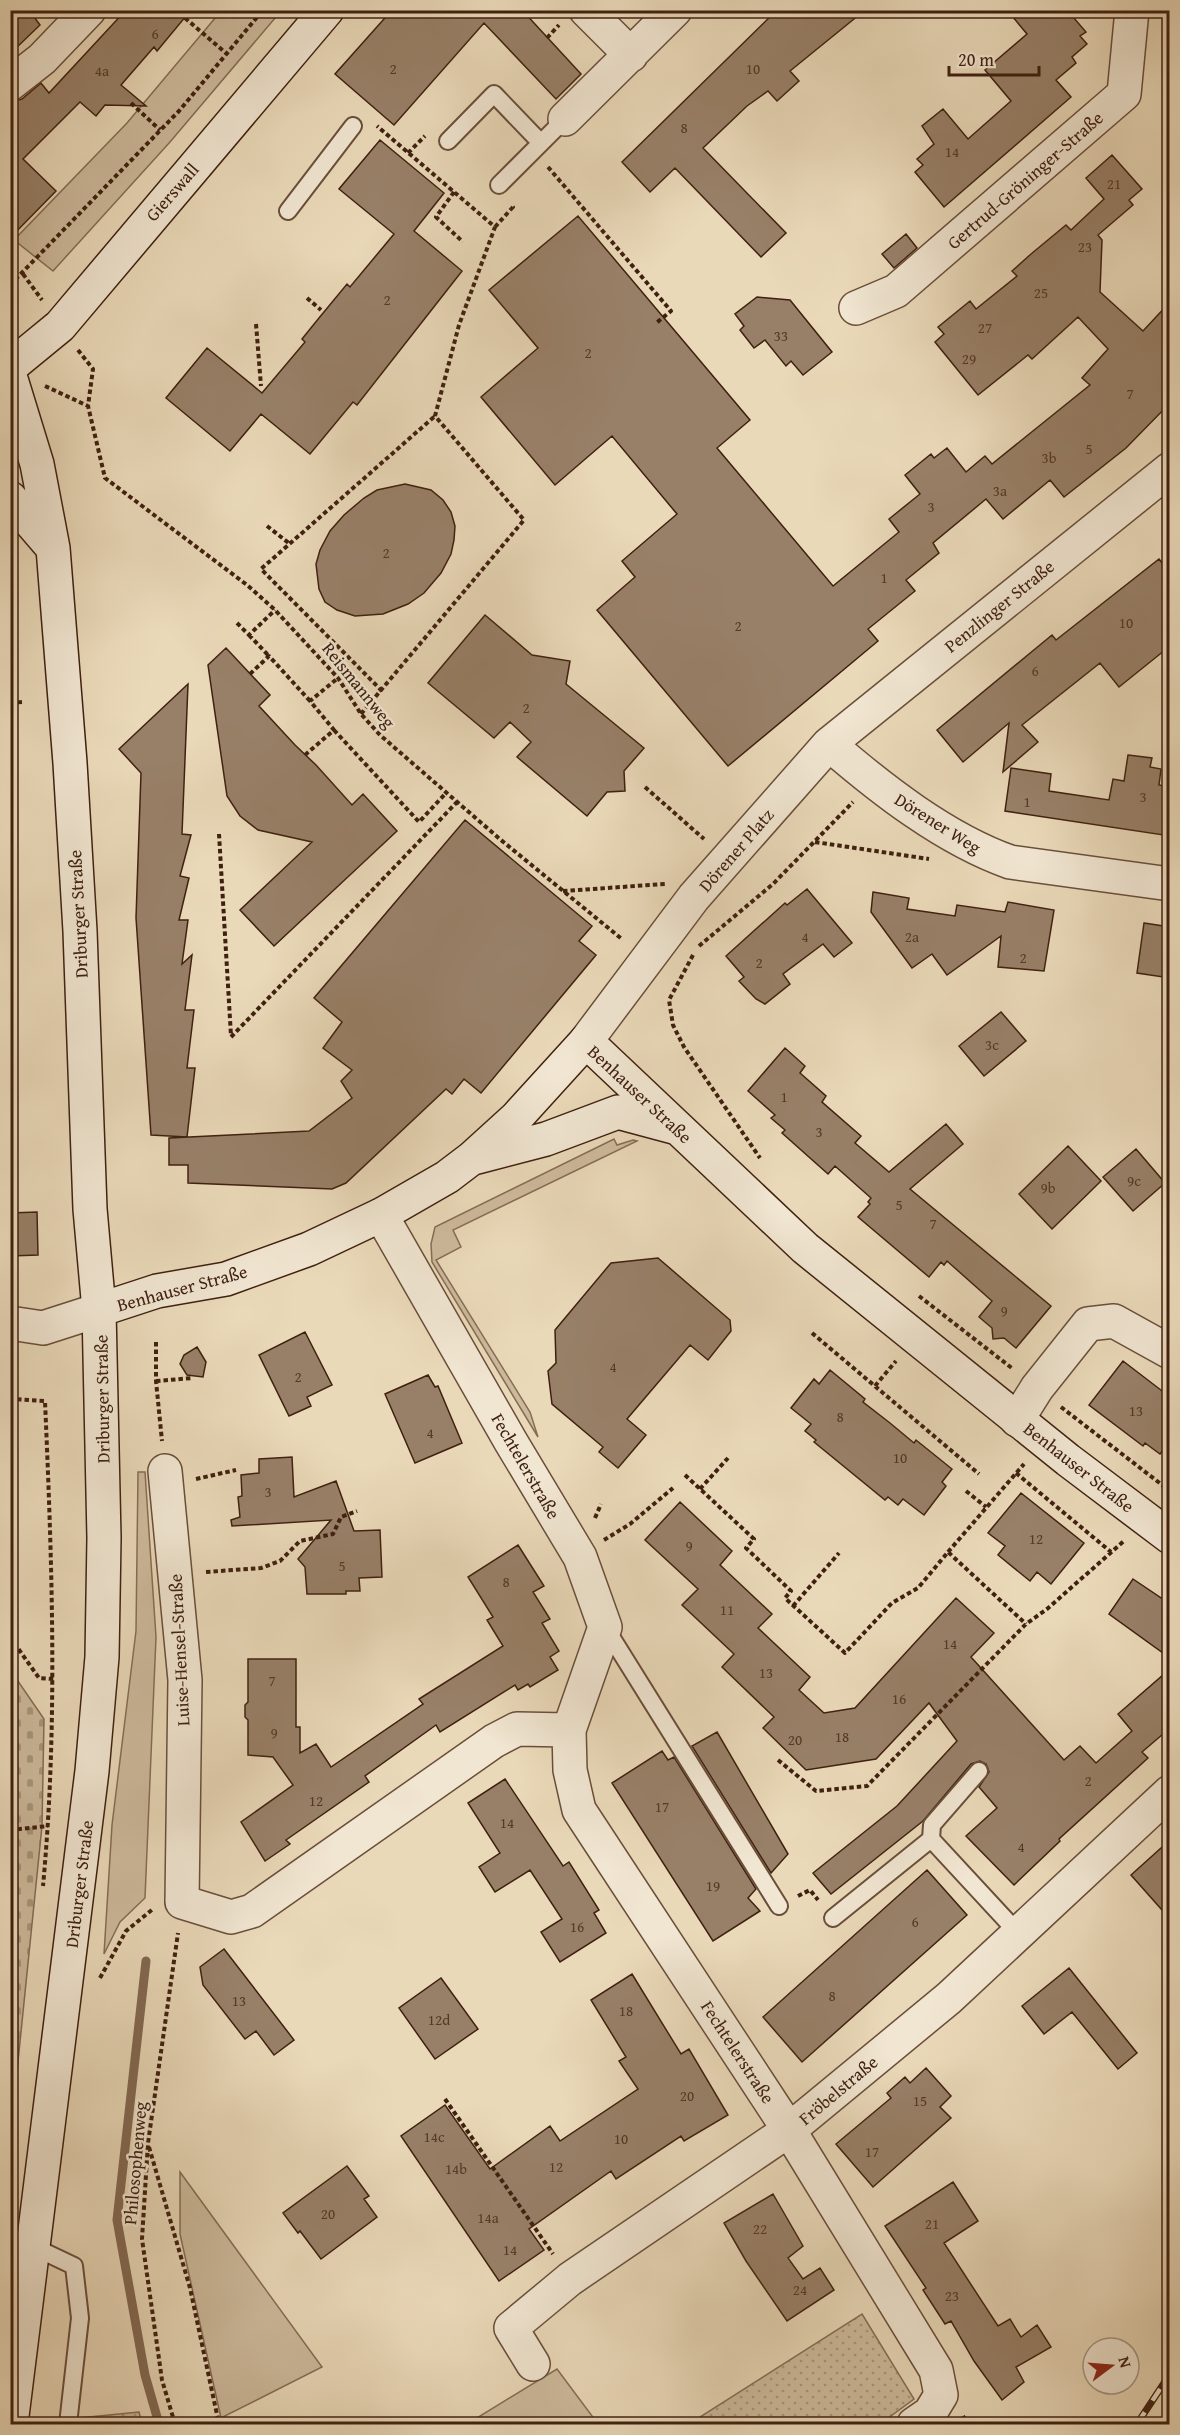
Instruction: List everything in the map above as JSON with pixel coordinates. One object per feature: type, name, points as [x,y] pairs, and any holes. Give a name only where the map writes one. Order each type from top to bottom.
[{"type":"street","points":[[10,84],[42,59],[89,10]]},
{"type":"street","name":"Gierswall","points":[[10,368],[60,326],[327,10]]},
{"type":"street","points":[[586,10],[631,55]]},
{"type":"street","points":[[566,119],[675,10]]},
{"type":"street","name":"Gertrud-Gröninger-Straße","points":[[856,308],[896,291],[1124,94],[1132,10]]},
{"type":"street","name":"Driburger Straße","points":[[10,376],[37,464],[53,548],[70,763],[80,931],[90,1209],[99,1310],[104,1538],[102,1657],[86,1828],[11,2424]]},
{"type":"street","name":"Penzlinger Straße","points":[[829,744],[1170,469]]},
{"type":"street","points":[[10,498],[53,548]]},
{"type":"street","name":"Dörener Weg","points":[[829,744],[873,782],[967,844],[1010,862],[1170,884]]},
{"type":"street","name":"Dörener Platz","points":[[646,959],[694,897],[829,744]]},
{"type":"street","points":[[586,1041],[646,959]]},
{"type":"street","name":"Benhauser Straße","points":[[10,1323],[43,1328],[157,1291],[226,1279],[309,1249],[381,1215],[447,1177],[472,1158],[516,1118],[586,1041],[805,1248],[1017,1420],[1170,1537]]},
{"type":"street","points":[[472,1158],[546,1138],[618,1112],[678,1128]]},
{"type":"street","name":"Fechtelerstraße","points":[[381,1215],[511,1442],[580,1557],[605,1627],[569,1730],[570,1770],[579,1810],[789,2130],[936,2370],[941,2395],[930,2413],[914,2424]]},
{"type":"street","name":"Benhauser Straße","points":[[1017,1420],[1037,1388],[1088,1324],[1114,1321],[1170,1352]]},
{"type":"street","name":"Luise-Hensel-Straße","points":[[180,1475],[185,1680],[182,1902]]},
{"type":"street","points":[[182,1902],[231,1917],[252,1911],[494,1741],[517,1729],[569,1730]]},
{"type":"street","name":"Fröbelstraße","points":[[533,2364],[512,2328],[570,2279],[789,2130],[949,1998],[1170,1792]]},
{"type":"lane","points":[[448,141],[494,94],[538,146]]},
{"type":"lane","points":[[499,185],[566,119]]},
{"type":"lane","points":[[288,211],[353,126]]},
{"type":"lane","points":[[605,1627],[779,1906]]},
{"type":"lane","points":[[980,1771],[932,1825],[932,1839],[1018,1933]]},
{"type":"lane","points":[[832,1918],[932,1839]]},
{"type":"lane","points":[[34,2247],[74,2266],[80,2318],[68,2424]]},
{"type":"path","points":[[10,285],[160,130],[227,54],[262,10]]},
{"type":"path","points":[[185,18],[227,54]]},
{"type":"path","points":[[131,103],[160,130]]},
{"type":"path","points":[[353,126],[363,115],[495,227]]},
{"type":"path","points":[[408,153],[428,133]]},
{"type":"path","points":[[538,146],[671,311],[655,324]]},
{"type":"path","points":[[454,192],[436,216],[463,242]]},
{"type":"path","points":[[382,691],[261,569],[435,416],[459,326],[495,227],[506,214]]},
{"type":"path","points":[[307,298],[321,310]]},
{"type":"path","points":[[256,324],[261,386]]},
{"type":"path","name":"Reismannweg","points":[[60,326],[93,369],[88,406],[105,478],[212,558],[275,610],[338,678],[361,714],[380,735],[646,959]]},
{"type":"path","points":[[361,714],[524,520],[435,416]]},
{"type":"path","points":[[267,526],[290,544]]},
{"type":"path","points":[[249,635],[275,610]]},
{"type":"path","points":[[237,623],[419,822],[447,793]]},
{"type":"path","points":[[250,674],[269,656]]},
{"type":"path","points":[[310,701],[338,678]]},
{"type":"path","points":[[10,703],[22,702]]},
{"type":"path","points":[[305,755],[334,730]]},
{"type":"path","points":[[762,1161],[690,1057],[673,1025],[669,1000],[696,949],[773,884],[873,782]]},
{"type":"path","points":[[645,788],[728,859]]},
{"type":"path","points":[[219,834],[231,1037],[457,802]]},
{"type":"path","points":[[814,842],[927,859],[967,844]]},
{"type":"path","points":[[563,891],[677,883],[694,897]]},
{"type":"path","points":[[914,1292],[1170,1491]]},
{"type":"path","points":[[812,1333],[979,1474]]},
{"type":"path","points":[[156,1342],[156,1381],[180,1475],[236,1470]]},
{"type":"path","points":[[875,1386],[900,1356]]},
{"type":"path","points":[[156,1381],[193,1378]]},
{"type":"path","points":[[10,1401],[14,1399],[45,1401],[54,1679],[49,1826],[42,1897]]},
{"type":"path","points":[[700,1489],[728,1458]]},
{"type":"path","points":[[685,1475],[753,1539],[746,1548],[791,1591],[785,1598],[845,1653],[892,1603],[918,1588],[1026,1460]]},
{"type":"path","points":[[1016,1473],[1111,1552]]},
{"type":"path","points":[[601,1543],[630,1524],[673,1488]]},
{"type":"path","points":[[966,1491],[986,1507]]},
{"type":"path","points":[[227,1570],[261,1568],[280,1561],[300,1540],[333,1534],[341,1517],[357,1510]]},
{"type":"path","points":[[778,1760],[816,1791],[867,1786],[1026,1624],[1047,1609],[1111,1552],[1144,1517]]},
{"type":"path","points":[[948,1552],[1026,1624]]},
{"type":"path","points":[[793,1606],[839,1553]]},
{"type":"path","points":[[10,1637],[39,1678],[54,1679]]},
{"type":"path","points":[[10,1830],[43,1826]]},
{"type":"path","points":[[779,1906],[810,1890],[832,1918]]},
{"type":"path","points":[[97,1983],[126,1931],[153,1909],[182,1902]]},
{"type":"path","name":"Philosophenweg","points":[[175,2424],[162,2380],[142,2240],[148,2143],[182,1902]]},
{"type":"path","points":[[445,2099],[570,2279]]},
{"type":"path","points":[[148,2143],[190,2288],[219,2424]]},
{"type":"green space","points":[[221,11],[281,11],[170,142],[53,271],[14,240],[127,123]]},
{"type":"green space","points":[[614,1139],[617,1145],[637,1141],[453,1230],[461,1247],[436,1260],[530,1412],[538,1437],[432,1262],[431,1244],[435,1227]]},
{"type":"green space","points":[[138,1472],[145,1472],[156,1637],[145,1898],[120,1922],[104,1954],[112,1825],[136,1631]]},
{"type":"green space","points":[[11,1671],[44,1719],[42,1826],[11,2130]]},
{"type":"green space","points":[[180,2172],[322,2367],[221,2418],[180,2234]]},
{"type":"green space","points":[[862,2314],[914,2399],[880,2424],[689,2424]]},
{"type":"green space","points":[[557,2369],[598,2424],[467,2424]]},
{"type":"green space","points":[[139,2412],[142,2424],[78,2424],[79,2418]]},
{"type":"building","points":[[10,10],[29,10],[40,25],[13,51],[17,55],[10,60]]},
{"type":"building","points":[[126,10],[191,10],[157,51],[154,47],[121,85],[146,106],[105,105],[96,116],[80,102],[23,159],[56,191],[10,238],[10,102],[22,99],[41,83],[49,93]]},
{"type":"building","points":[[392,10],[522,10],[581,74],[556,99],[484,23],[394,125],[335,74]]},
{"type":"building","points":[[777,10],[865,10],[790,71],[799,81],[777,101],[768,91],[747,106],[703,148],[786,233],[761,257],[675,168],[650,192],[622,162]]},
{"type":"building","points":[[1007,10],[1067,10],[1086,32],[1080,36],[1087,44],[1072,57],[1076,63],[1056,80],[1071,97],[944,207],[915,172],[923,165],[917,159],[934,144],[922,126],[943,109],[968,139],[1011,101],[985,70],[1027,34]]},
{"type":"building","points":[[380,140],[444,193],[414,231],[462,271],[357,405],[353,402],[310,454],[261,414],[230,451],[166,398],[207,348],[262,393],[305,342],[302,339],[347,284],[350,287],[394,234],[339,189]]},
{"type":"building","points":[[1112,155],[1142,189],[1129,200],[1133,205],[1098,235],[1102,240],[1100,292],[1143,331],[1170,302],[1170,403],[1126,448],[1064,497],[1050,480],[1003,519],[986,499],[933,543],[939,553],[906,580],[915,591],[868,629],[878,641],[728,766],[597,610],[635,577],[622,561],[677,514],[612,436],[555,485],[481,397],[538,348],[489,290],[578,216],[750,420],[717,448],[833,586],[899,532],[889,519],[920,494],[905,475],[931,454],[934,458],[947,448],[966,472],[985,456],[992,464],[1090,385],[1082,378],[1108,349],[1078,317],[1032,359],[1028,355],[978,395],[935,342],[944,334],[938,327],[970,301],[976,309],[1017,276],[1012,271],[1031,254],[1066,225],[1071,230],[1104,199],[1086,178]]},
{"type":"building","points":[[906,234],[917,248],[894,268],[882,254]]},
{"type":"building","points":[[757,297],[790,300],[832,352],[803,375],[791,361],[786,366],[765,340],[754,348],[740,330],[744,326],[735,314]]},
{"type":"building","points":[[405,484],[431,490],[443,500],[451,512],[455,526],[454,540],[451,554],[441,573],[424,593],[408,604],[383,614],[355,616],[337,610],[325,602],[319,589],[316,564],[330,531],[364,498],[377,490]]},
{"type":"building","points":[[1159,559],[1170,573],[1170,646],[1119,687],[1100,663],[1022,725],[1038,742],[1003,772],[1009,723],[963,762],[937,730],[1052,635],[1056,640]]},
{"type":"building","points":[[485,615],[532,655],[570,661],[566,684],[644,748],[624,771],[625,791],[607,792],[587,816],[517,757],[531,742],[510,722],[494,738],[428,683]]},
{"type":"building","points":[[226,648],[270,695],[259,706],[295,745],[352,805],[363,794],[397,831],[274,946],[240,910],[312,842],[258,830],[240,816],[227,796],[208,665]]},
{"type":"building","points":[[188,684],[182,834],[191,835],[180,876],[189,878],[179,920],[188,920],[182,964],[192,955],[185,1010],[194,1010],[187,1068],[195,1068],[187,1137],[151,1135],[136,918],[141,773],[119,749]]},
{"type":"building","points":[[1128,755],[1152,758],[1150,767],[1161,769],[1159,785],[1170,787],[1170,836],[1005,811],[1011,768],[1051,774],[1049,791],[1109,800],[1113,779],[1124,781]]},
{"type":"building","points":[[465,820],[592,926],[579,941],[596,955],[481,1093],[464,1079],[452,1094],[446,1089],[346,1183],[332,1189],[188,1183],[188,1165],[169,1165],[169,1138],[309,1131],[352,1098],[341,1081],[352,1070],[323,1048],[342,1022],[314,998]]},
{"type":"building","points":[[807,889],[852,943],[834,957],[823,944],[783,974],[790,984],[765,1004],[756,999],[739,981],[744,977],[726,956],[785,903],[787,905]]},
{"type":"building","points":[[873,892],[909,898],[907,909],[955,916],[957,905],[1005,912],[1008,902],[1054,910],[1044,971],[998,967],[1001,936],[947,975],[932,954],[912,968],[871,912]]},
{"type":"building","points":[[1144,923],[1170,927],[1170,978],[1137,973]]},
{"type":"building","points":[[1001,1012],[1026,1041],[984,1076],[959,1046]]},
{"type":"building","points":[[785,1048],[805,1066],[800,1073],[826,1096],[822,1102],[861,1136],[855,1143],[889,1172],[946,1124],[963,1144],[910,1189],[1051,1306],[1016,1348],[1004,1338],[993,1339],[992,1328],[979,1317],[992,1301],[947,1261],[944,1265],[941,1262],[929,1277],[858,1217],[870,1204],[868,1202],[871,1198],[835,1166],[828,1174],[782,1133],[785,1130],[771,1118],[775,1115],[748,1091]]},
{"type":"building","points":[[1068,1146],[1101,1181],[1052,1229],[1019,1194]]},
{"type":"building","points":[[1136,1149],[1165,1183],[1133,1211],[1103,1177]]},
{"type":"building","points":[[37,1212],[38,1255],[10,1256],[10,1213]]},
{"type":"building","points":[[658,1258],[730,1320],[731,1331],[708,1360],[690,1345],[627,1419],[646,1435],[618,1468],[599,1452],[603,1447],[552,1404],[548,1371],[556,1363],[555,1330],[611,1263]]},
{"type":"building","points":[[305,1332],[332,1385],[307,1397],[311,1406],[289,1416],[259,1355]]},
{"type":"building","points":[[197,1347],[206,1362],[203,1377],[187,1375],[180,1364],[184,1355]]},
{"type":"building","points":[[1123,1361],[1170,1397],[1170,1442],[1160,1454],[1145,1443],[1143,1446],[1089,1405]]},
{"type":"building","points":[[830,1370],[865,1399],[863,1402],[914,1443],[916,1440],[952,1469],[942,1482],[946,1486],[924,1515],[903,1499],[898,1505],[888,1497],[885,1500],[814,1442],[816,1440],[805,1431],[811,1424],[791,1408],[814,1379],[819,1384]]},
{"type":"building","points":[[428,1375],[435,1387],[438,1386],[462,1443],[415,1463],[385,1394]]},
{"type":"building","points":[[292,1457],[294,1497],[336,1481],[354,1531],[380,1530],[382,1577],[359,1578],[360,1591],[346,1591],[346,1594],[307,1594],[305,1567],[298,1559],[331,1520],[232,1526],[231,1520],[240,1517],[238,1497],[242,1496],[241,1475],[259,1473],[259,1459]]},
{"type":"building","points":[[1021,1493],[1084,1543],[1051,1584],[1037,1572],[1030,1581],[998,1555],[1005,1546],[988,1533]]},
{"type":"building","points":[[680,1502],[732,1551],[720,1565],[772,1614],[758,1628],[810,1677],[799,1690],[824,1713],[855,1708],[956,1598],[994,1633],[971,1657],[1064,1760],[1080,1746],[1096,1763],[1132,1731],[1118,1714],[1170,1669],[1170,1728],[1142,1752],[1148,1758],[1059,1839],[1060,1841],[1014,1885],[966,1836],[997,1808],[979,1787],[989,1772],[986,1764],[980,1761],[971,1764],[923,1821],[831,1894],[813,1873],[897,1806],[957,1741],[929,1703],[876,1759],[806,1770],[763,1728],[774,1717],[722,1667],[734,1654],[682,1605],[698,1589],[645,1540]]},
{"type":"building","points":[[518,1545],[544,1586],[533,1592],[550,1619],[542,1623],[559,1651],[550,1657],[558,1670],[530,1687],[528,1684],[518,1690],[515,1685],[440,1732],[436,1725],[365,1776],[369,1782],[286,1840],[290,1844],[265,1861],[241,1822],[293,1785],[273,1757],[248,1755],[248,1720],[245,1717],[245,1705],[248,1702],[248,1659],[296,1659],[296,1727],[300,1727],[300,1753],[316,1744],[331,1767],[423,1704],[419,1699],[503,1646],[487,1620],[493,1617],[468,1577]]},
{"type":"building","points":[[1133,1579],[1170,1604],[1170,1658],[1109,1614]]},
{"type":"building","points":[[717,1732],[788,1854],[771,1873],[692,1746]]},
{"type":"building","points":[[662,1751],[668,1760],[674,1757],[756,1889],[748,1898],[760,1911],[713,1941],[612,1783]]},
{"type":"building","points":[[505,1779],[563,1866],[569,1862],[599,1910],[594,1913],[606,1933],[560,1962],[541,1932],[562,1919],[530,1870],[495,1892],[479,1867],[500,1853],[468,1803]]},
{"type":"building","points":[[1170,1840],[1170,1919],[1131,1875]]},
{"type":"building","points":[[927,1870],[967,1915],[802,2062],[763,2017]]},
{"type":"building","points":[[224,1949],[294,2040],[274,2055],[256,2031],[245,2039],[203,1985],[200,1967]]},
{"type":"building","points":[[1069,1968],[1137,2053],[1118,2069],[1072,2012],[1044,2034],[1022,2006]]},
{"type":"building","points":[[632,1974],[681,2054],[689,2049],[728,2115],[684,2141],[681,2136],[616,2179],[611,2171],[529,2229],[544,2250],[499,2281],[401,2136],[445,2105],[490,2169],[550,2126],[560,2141],[638,2089],[619,2061],[626,2057],[591,2000]]},
{"type":"building","points":[[441,1978],[478,2029],[435,2059],[399,2008]]},
{"type":"building","points":[[926,2068],[951,2096],[940,2107],[951,2118],[873,2187],[836,2144],[891,2098],[887,2093],[905,2077],[910,2083]]},
{"type":"building","points":[[347,2166],[369,2196],[364,2199],[377,2217],[321,2259],[283,2213]]},
{"type":"building","points":[[953,2182],[978,2221],[944,2243],[998,2326],[1010,2319],[1021,2337],[1037,2325],[1051,2347],[1016,2367],[1024,2382],[1002,2400],[974,2361],[951,2321],[945,2324],[923,2290],[926,2288],[885,2226]]},
{"type":"building","points":[[773,2194],[803,2246],[788,2258],[803,2279],[820,2268],[834,2290],[787,2321],[746,2261],[724,2223]]},
{"type":"waterway","points":[[146,1961],[117,2220],[145,2375],[159,2424]]},
{"type":"railway","points":[[1137,2424],[1170,2374]]}]
